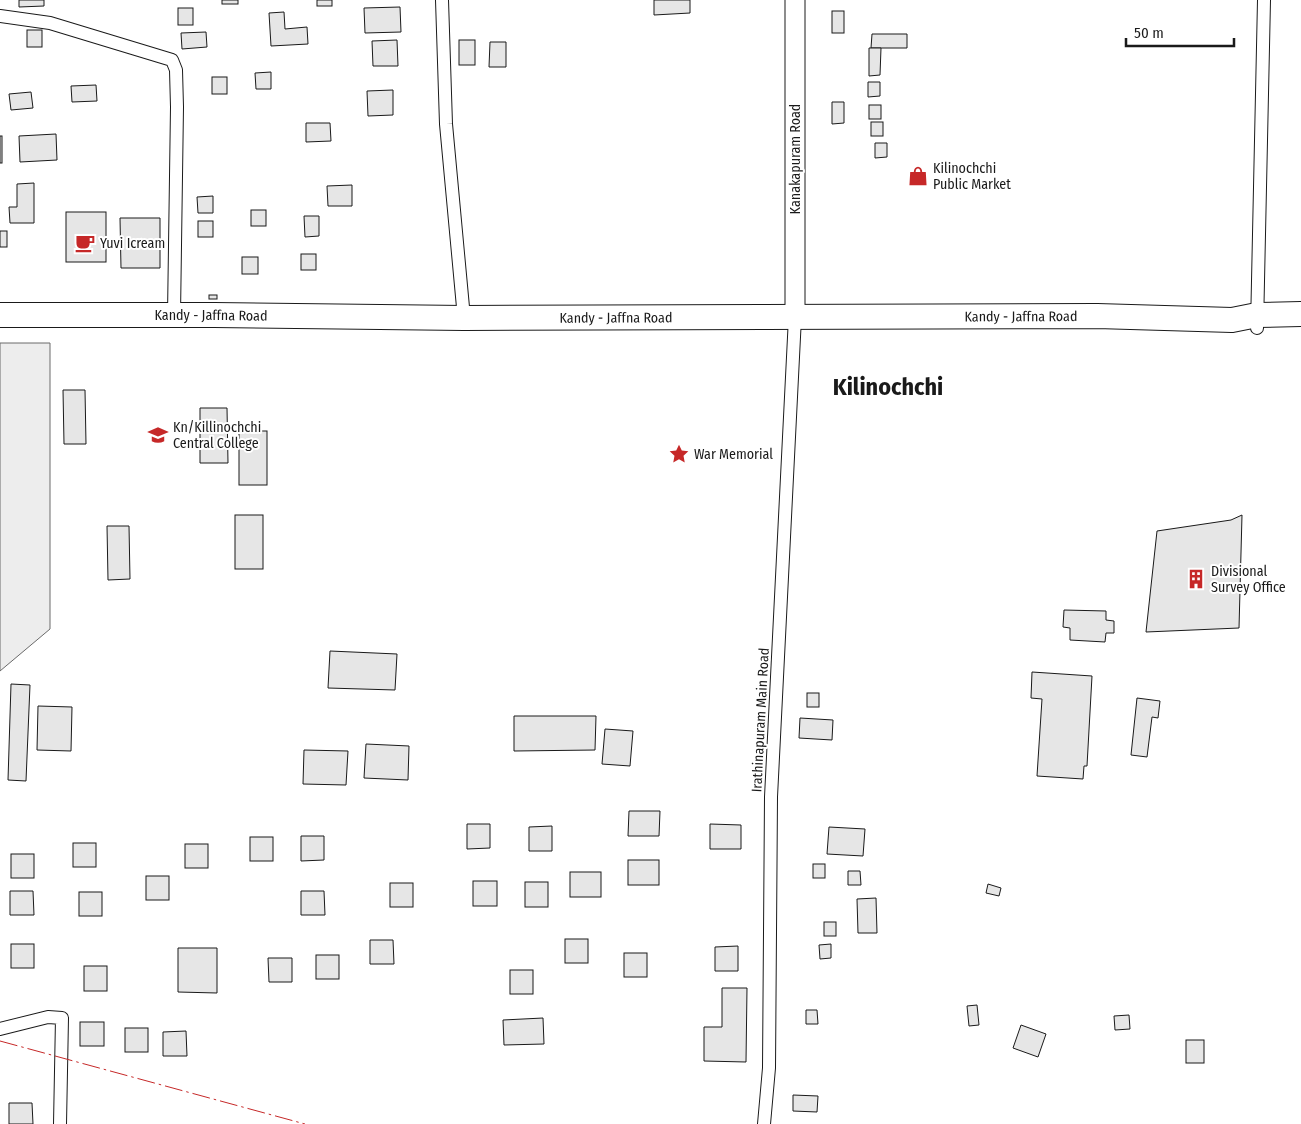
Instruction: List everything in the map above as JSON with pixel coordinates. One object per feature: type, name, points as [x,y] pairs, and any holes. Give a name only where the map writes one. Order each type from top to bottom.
[{"type":"highway","name":"Kandy - Jaffna Road","points":[[1257,321],[1301,314]]},
{"type":"highway","name":"Kandy - Jaffna Road","points":[[0,316],[174,315],[464,318],[1097,316],[1257,321],[1301,328]]},
{"type":"street","points":[[442,0],[446,124],[464,318]]},
{"type":"street","name":"Kanakapuram Road","points":[[795,0],[795,317]]},
{"type":"street","points":[[1257,321],[1264,0]]},
{"type":"street","points":[[0,16],[50,23],[172,60],[176,70],[177,107],[174,315]]},
{"type":"street","name":"Irathinapuram Main Road","points":[[764,1124],[769,1068],[771,797],[795,317]]},
{"type":"street","points":[[0,1029],[48,1017],[62,1018],[60,1124]]},
{"type":"shaded area","points":[[0,343],[50,343],[50,629],[0,671]]},
{"type":"building","points":[[19,0],[44,0],[44,6],[19,7]]},
{"type":"building","points":[[222,0],[238,0],[238,4],[222,4]]},
{"type":"building","points":[[317,0],[332,0],[332,6],[317,6]]},
{"type":"building","points":[[654,0],[690,0],[690,13],[654,15]]},
{"type":"building","points":[[400,7],[401,32],[365,33],[364,8]]},
{"type":"building","points":[[178,8],[193,8],[193,25],[178,25]]},
{"type":"building","points":[[832,11],[844,11],[844,33],[832,33]]},
{"type":"building","points":[[284,12],[285,29],[307,27],[308,44],[271,46],[269,13]]},
{"type":"building","points":[[27,30],[42,30],[42,47],[27,47]]},
{"type":"building","points":[[206,32],[207,47],[182,49],[181,33]]},
{"type":"building","points":[[872,34],[907,34],[907,48],[871,48]]},
{"type":"building","points":[[397,40],[398,66],[373,66],[372,41]]},
{"type":"building","points":[[459,40],[475,40],[475,65],[459,65]]},
{"type":"building","points":[[490,42],[506,42],[506,67],[489,67]]},
{"type":"building","points":[[869,48],[881,48],[880,75],[869,76]]},
{"type":"building","points":[[271,72],[271,89],[256,89],[255,73]]},
{"type":"building","points":[[212,77],[227,77],[227,94],[212,94]]},
{"type":"building","points":[[868,82],[880,82],[880,96],[868,97]]},
{"type":"building","points":[[96,85],[97,101],[72,102],[71,86]]},
{"type":"building","points":[[393,90],[393,115],[368,116],[367,91]]},
{"type":"building","points":[[31,92],[33,108],[11,110],[9,94]]},
{"type":"building","points":[[832,102],[844,102],[844,123],[832,124]]},
{"type":"building","points":[[869,105],[881,105],[881,119],[869,119]]},
{"type":"building","points":[[871,122],[883,122],[883,136],[871,136]]},
{"type":"building","points":[[306,123],[330,123],[331,141],[306,142]]},
{"type":"building","points":[[56,134],[57,160],[20,162],[19,136]]},
{"type":"building","points":[[0,136],[2,136],[2,163],[0,163]]},
{"type":"building","points":[[875,143],[887,143],[887,157],[875,158]]},
{"type":"building","points":[[34,183],[34,223],[10,223],[9,207],[17,207],[17,184]]},
{"type":"building","points":[[352,185],[352,206],[328,206],[327,186]]},
{"type":"building","points":[[213,196],[213,213],[198,213],[197,197]]},
{"type":"building","points":[[251,210],[266,210],[266,226],[251,226]]},
{"type":"building","points":[[66,212],[106,212],[106,262],[66,262]]},
{"type":"building","points":[[304,216],[319,216],[319,236],[305,237]]},
{"type":"building","points":[[120,218],[160,218],[160,268],[121,268]]},
{"type":"building","points":[[198,221],[213,221],[213,237],[198,237]]},
{"type":"building","points":[[0,231],[7,231],[7,247],[0,247]]},
{"type":"building","points":[[301,254],[316,254],[316,270],[301,270]]},
{"type":"building","points":[[242,257],[258,257],[258,274],[242,274]]},
{"type":"building","points":[[209,295],[217,295],[217,299],[209,299]]},
{"type":"building","points":[[63,390],[85,390],[86,444],[64,444]]},
{"type":"building","points":[[200,408],[227,408],[228,463],[200,463]]},
{"type":"building","points":[[239,431],[267,431],[267,485],[239,485]]},
{"type":"building","points":[[235,515],[263,515],[263,569],[235,569]]},
{"type":"building","name":"Divisional Survey Office","points":[[1242,515],[1239,628],[1146,632],[1157,531],[1231,520]]},
{"type":"building","points":[[107,526],[129,526],[130,579],[108,580]]},
{"type":"building","points":[[1064,610],[1106,611],[1106,620],[1114,621],[1114,633],[1106,633],[1105,642],[1070,640],[1070,628],[1063,627]]},
{"type":"building","points":[[330,651],[397,654],[395,690],[328,688]]},
{"type":"building","points":[[1032,672],[1092,676],[1087,766],[1084,766],[1083,779],[1037,776],[1042,699],[1031,698]]},
{"type":"building","points":[[11,684],[30,685],[26,781],[8,780]]},
{"type":"building","points":[[807,693],[819,693],[819,707],[807,707]]},
{"type":"building","points":[[1137,698],[1160,701],[1158,718],[1152,717],[1147,757],[1131,755]]},
{"type":"building","points":[[38,706],[72,707],[71,751],[37,750]]},
{"type":"building","points":[[514,716],[596,716],[595,750],[514,751]]},
{"type":"building","points":[[800,718],[833,720],[832,740],[799,738]]},
{"type":"building","points":[[605,729],[633,731],[630,766],[602,764]]},
{"type":"building","points":[[366,744],[409,746],[408,780],[364,778]]},
{"type":"building","points":[[304,750],[348,751],[346,785],[303,784]]},
{"type":"building","points":[[629,811],[660,811],[659,836],[628,836]]},
{"type":"building","points":[[467,824],[490,824],[490,848],[467,849]]},
{"type":"building","points":[[710,824],[741,825],[741,849],[710,849]]},
{"type":"building","points":[[552,826],[552,851],[529,851],[529,827]]},
{"type":"building","points":[[829,827],[865,829],[863,856],[827,854]]},
{"type":"building","points":[[301,836],[324,836],[324,860],[301,861]]},
{"type":"building","points":[[250,837],[273,837],[273,861],[250,861]]},
{"type":"building","points":[[73,843],[96,843],[96,867],[73,867]]},
{"type":"building","points":[[185,844],[208,844],[208,868],[185,868]]},
{"type":"building","points":[[11,854],[34,854],[34,878],[11,878]]},
{"type":"building","points":[[628,860],[659,860],[659,885],[628,885]]},
{"type":"building","points":[[813,864],[825,864],[825,878],[813,878]]},
{"type":"building","points":[[848,871],[860,871],[861,885],[848,885]]},
{"type":"building","points":[[570,872],[601,872],[601,897],[570,897]]},
{"type":"building","points":[[146,876],[169,876],[169,900],[146,900]]},
{"type":"building","points":[[473,881],[497,881],[497,906],[473,906]]},
{"type":"building","points":[[525,882],[548,882],[548,907],[525,907]]},
{"type":"building","points":[[390,883],[413,883],[413,907],[390,907]]},
{"type":"building","points":[[988,884],[1001,888],[999,896],[986,893]]},
{"type":"building","points":[[10,891],[33,891],[34,915],[10,915]]},
{"type":"building","points":[[301,891],[324,891],[325,915],[301,915]]},
{"type":"building","points":[[79,892],[102,892],[102,916],[79,916]]},
{"type":"building","points":[[876,898],[877,933],[858,933],[857,899]]},
{"type":"building","points":[[824,922],[836,922],[836,936],[824,936]]},
{"type":"building","points":[[565,939],[588,939],[588,963],[565,963]]},
{"type":"building","points":[[370,940],[393,940],[394,964],[370,964]]},
{"type":"building","points":[[11,944],[34,944],[34,968],[11,968]]},
{"type":"building","points":[[831,944],[831,958],[820,959],[819,945]]},
{"type":"building","points":[[738,946],[738,971],[715,971],[715,947]]},
{"type":"building","points":[[178,948],[217,948],[217,993],[178,992]]},
{"type":"building","points":[[624,953],[647,953],[647,977],[624,977]]},
{"type":"building","points":[[316,955],[339,955],[339,979],[316,979]]},
{"type":"building","points":[[268,958],[292,958],[292,982],[269,982]]},
{"type":"building","points":[[84,966],[107,966],[107,991],[84,991]]},
{"type":"building","points":[[510,970],[533,970],[533,994],[510,994]]},
{"type":"building","points":[[722,988],[747,988],[746,1062],[704,1061],[704,1027],[722,1027]]},
{"type":"building","points":[[977,1005],[979,1025],[969,1026],[967,1006]]},
{"type":"building","points":[[806,1010],[817,1010],[818,1024],[806,1024]]},
{"type":"building","points":[[1129,1015],[1130,1029],[1115,1030],[1114,1016]]},
{"type":"building","points":[[543,1018],[544,1044],[504,1045],[503,1020]]},
{"type":"building","points":[[80,1022],[104,1022],[104,1046],[80,1046]]},
{"type":"building","points":[[1021,1025],[1046,1034],[1038,1057],[1013,1048]]},
{"type":"building","points":[[125,1028],[148,1028],[148,1052],[125,1052]]},
{"type":"building","points":[[186,1031],[187,1056],[163,1056],[163,1032]]},
{"type":"building","points":[[1186,1040],[1204,1040],[1204,1063],[1186,1063]]},
{"type":"building","points":[[793,1095],[818,1096],[817,1112],[793,1111]]},
{"type":"building","points":[[9,1103],[32,1103],[33,1124],[9,1124]]},
{"type":"power","points":[[0,1041],[305,1124]]},
{"type":"place","name":"Kilinochchi Public Market","points":[[918,176]]},
{"type":"place","name":"Yuvi Icream","points":[[85,243]]},
{"type":"place","name":"Kn/Killinochchi Central College","points":[[158,435]]},
{"type":"place","name":"War Memorial","points":[[679,454]]},
{"type":"place","name":"Divisional Survey Office","points":[[1196,579]]},
{"type":"district","name":"Kilinochchi","points":[[888,387]]}]
